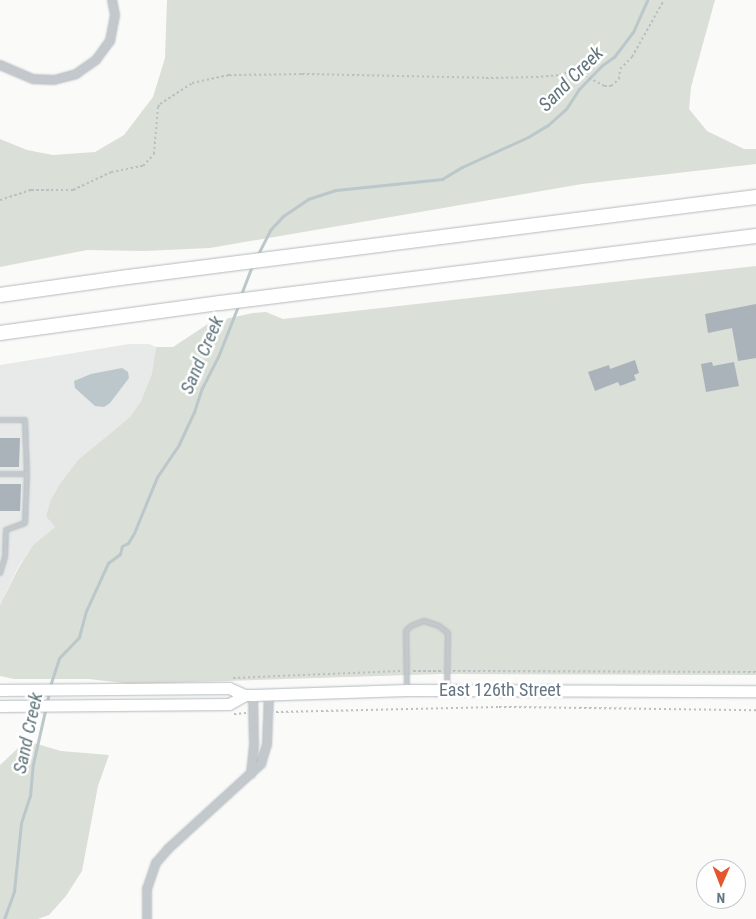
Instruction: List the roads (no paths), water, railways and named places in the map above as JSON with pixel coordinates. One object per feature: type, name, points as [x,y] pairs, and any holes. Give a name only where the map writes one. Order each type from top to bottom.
[{"type":"highway","points":[[0,295],[756,198]]},
{"type":"highway","points":[[0,333],[220,302],[756,236]]},
{"type":"main road","name":"East 126th Street","points":[[0,690],[229,688],[249,695],[447,689],[756,691]]},
{"type":"main road","name":"East 126th Street","points":[[0,706],[229,704],[249,695]]},
{"type":"street","points":[[0,64],[33,79],[54,80],[76,74],[96,60],[110,41],[115,15],[112,0]]},
{"type":"street","points":[[249,695],[253,713],[251,774]]},
{"type":"street","points":[[147,919],[148,890],[156,863],[168,849],[261,764],[265,754],[269,712],[268,695]]},
{"type":"lane","points":[[0,420],[25,420],[27,474],[25,523],[6,530],[5,557],[0,573]]},
{"type":"lane","points":[[0,474],[27,474]]},
{"type":"lane","points":[[407,690],[406,631],[411,626],[424,621],[438,626],[448,633],[447,689]]},
{"type":"waterway","name":"Sand Creek","points":[[257,256],[270,230],[283,216],[308,199],[336,190],[442,179],[462,167],[528,137],[548,125],[566,109],[579,89],[601,66],[614,57],[633,32],[647,0]]},
{"type":"waterway","name":"Sand Creek","points":[[240,297],[252,266]]},
{"type":"waterway","name":"Sand Creek","points":[[50,686],[59,658],[79,637],[86,611],[108,563],[120,554],[122,546],[128,543],[134,533],[157,477],[179,444],[194,412],[202,388],[218,357],[238,306]]},
{"type":"waterway","name":"Sand Creek","points":[[4,919],[14,891],[21,823],[30,796],[33,764],[49,693]]}]
